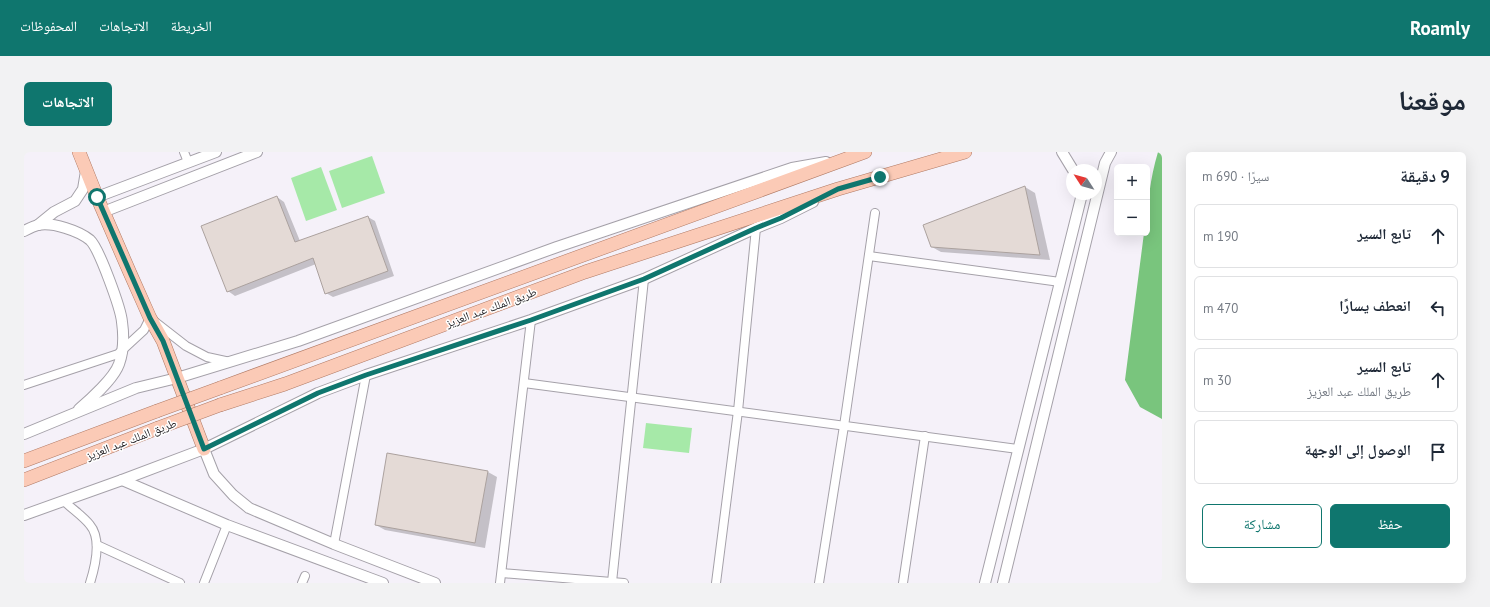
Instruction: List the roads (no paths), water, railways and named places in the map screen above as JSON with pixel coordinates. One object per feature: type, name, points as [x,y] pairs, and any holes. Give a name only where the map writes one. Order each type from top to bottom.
[{"type":"main road","points":[[79,152],[103,212],[150,318],[163,341],[204,449]]},
{"type":"main road","points":[[24,461],[865,152]]},
{"type":"main road","name":"طريق الملك عبد العزيز","points":[[24,480],[220,405],[285,384],[585,272],[838,189],[965,152]]},
{"type":"street","points":[[184,152],[188,162]]},
{"type":"street","points":[[97,197],[216,152]]},
{"type":"street","points":[[103,212],[257,152]]},
{"type":"street","points":[[1062,152],[1069,164]]},
{"type":"street","points":[[1003,583],[1103,170],[1111,152]]},
{"type":"street","points":[[24,434],[136,388],[178,378],[298,341],[557,247],[792,168],[845,159]]},
{"type":"street","points":[[24,230],[38,225],[54,212],[75,201],[83,189],[86,171]]},
{"type":"street","points":[[24,515],[204,449],[318,393],[366,375],[531,320],[644,279],[781,218],[838,189]]},
{"type":"street","points":[[985,583],[1080,200]]},
{"type":"street","points":[[819,583],[844,426],[875,213]]},
{"type":"street","points":[[38,225],[55,225],[80,234],[91,241],[105,267],[122,320],[123,349],[119,366],[100,390],[75,414]]},
{"type":"street","points":[[716,583],[738,411],[756,228]]},
{"type":"street","points":[[869,256],[1060,282]]},
{"type":"street","points":[[612,582],[644,279]]},
{"type":"street","points":[[24,385],[118,354],[144,330],[150,318],[186,346],[207,358],[231,362]]},
{"type":"street","points":[[500,583],[531,320]]},
{"type":"street","points":[[334,544],[366,375]]},
{"type":"street","points":[[524,383],[1018,449]]},
{"type":"street","points":[[903,583],[925,436]]},
{"type":"street","points":[[204,449],[214,474],[233,495],[249,508],[334,544],[435,583]]},
{"type":"street","points":[[122,480],[227,525],[383,583]]},
{"type":"street","points":[[64,501],[91,525],[97,545],[94,571],[90,583]]},
{"type":"street","points":[[204,583],[227,525]]},
{"type":"street","points":[[97,545],[180,583]]},
{"type":"street","points":[[502,573],[624,583]]}]
